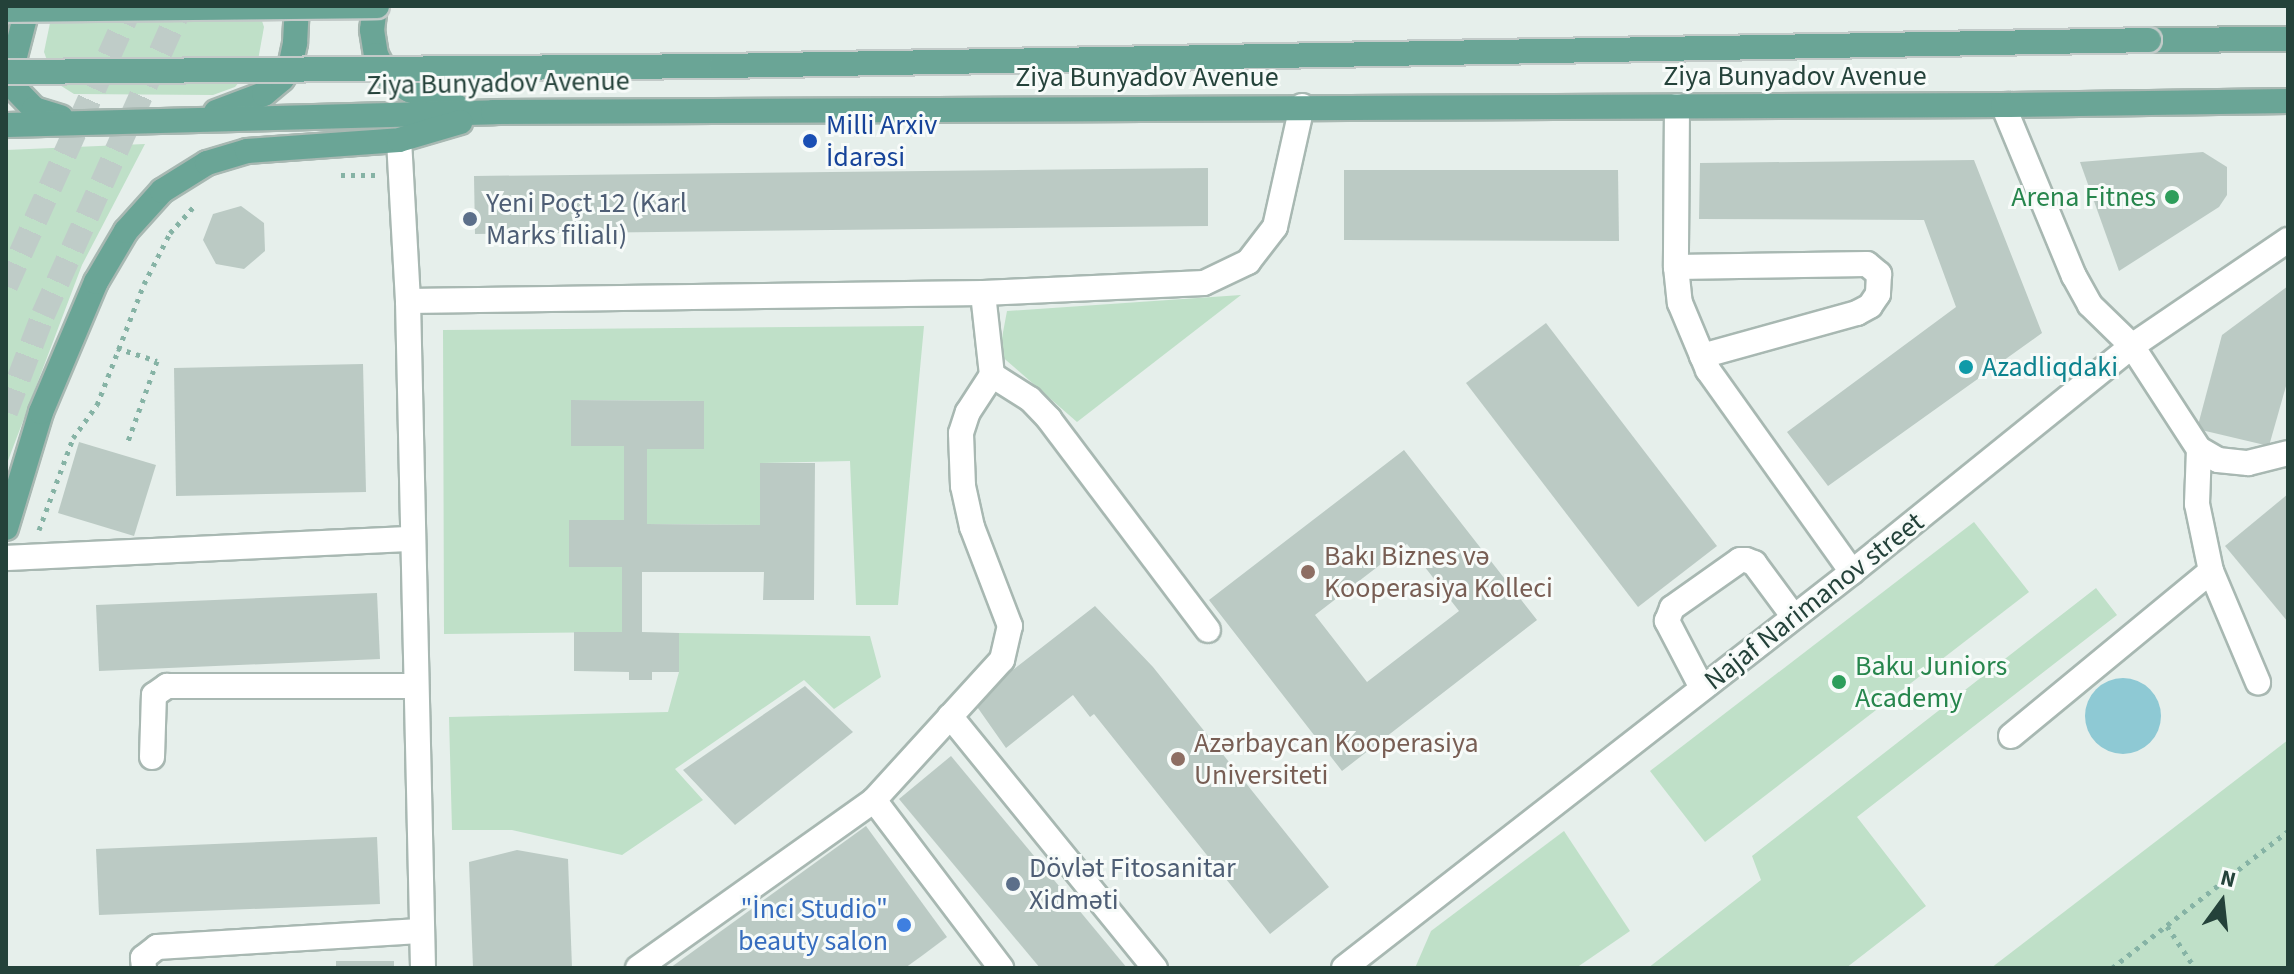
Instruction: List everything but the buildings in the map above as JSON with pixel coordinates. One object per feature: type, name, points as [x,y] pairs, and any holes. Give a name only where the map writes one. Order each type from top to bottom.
[{"type":"main road","points":[[6,33],[26,6]]},
{"type":"main road","points":[[26,6],[13,64],[15,89],[34,109],[91,123]]},
{"type":"main road","points":[[6,10],[376,6],[372,30],[376,55],[387,76],[440,103],[493,112]]},
{"type":"main road","points":[[163,122],[218,112],[264,94],[290,67],[295,10]]},
{"type":"main road","name":"Ziya Bunyadov Avenue","points":[[6,72],[737,66],[2288,39]]},
{"type":"main road","name":"Ziya Bunyadov Avenue","points":[[6,125],[493,112],[2288,101]]},
{"type":"main road","points":[[6,528],[41,412],[62,357],[96,282],[146,206],[181,177],[207,163],[247,151],[399,140],[493,112]]},
{"type":"street","points":[[2003,105],[2074,276],[2090,305],[2132,346],[2199,449],[2218,460],[2248,463],[2288,453]]},
{"type":"street","points":[[408,301],[983,293],[1204,283],[1248,262],[1275,227],[1302,106]]},
{"type":"street","points":[[1677,106],[1676,267],[1680,303],[1702,356],[1852,572]]},
{"type":"street","points":[[399,140],[408,301],[423,968]]},
{"type":"street","name":"Najaf Narimanov street","points":[[1344,968],[1852,572],[2132,346],[2288,240]]},
{"type":"street","points":[[1676,267],[1867,264],[1879,274],[1878,294],[1870,306],[1857,313],[1702,356]]},
{"type":"street","points":[[638,968],[874,800],[1002,660],[1008,645],[1010,626],[972,527],[963,486],[961,433],[968,412],[992,375],[983,293]]},
{"type":"street","points":[[992,375],[1030,399],[1049,419],[1208,630]]},
{"type":"street","points":[[2199,449],[2197,504],[2211,571],[2258,682]]},
{"type":"street","points":[[18,558],[412,539]]},
{"type":"street","points":[[1702,688],[1667,621],[1672,608],[1740,560],[1746,560],[1754,563],[1794,617]]},
{"type":"street","points":[[2011,736],[2211,571]]},
{"type":"street","points":[[152,757],[154,695],[167,686],[416,686]]},
{"type":"street","points":[[950,716],[1155,968]]},
{"type":"street","points":[[874,800],[1001,968]]},
{"type":"street","points":[[144,968],[143,958],[157,947],[420,931]]},
{"type":"path","points":[[333,175],[402,174]]},
{"type":"path","points":[[18,558],[73,438],[97,405],[117,348],[170,233],[197,201]]},
{"type":"path","points":[[117,348],[157,361],[128,441]]},
{"type":"path","points":[[2112,968],[2288,831]]},
{"type":"path","points":[[2167,926],[2195,968]]},
{"type":"green space","points":[[60,6],[257,6],[264,27],[258,60],[235,87],[213,95],[74,94],[55,82],[44,52],[50,23]]},
{"type":"green space","points":[[145,144],[82,265],[6,466],[6,150]]},
{"type":"green space","points":[[1241,295],[1077,422],[999,354],[1007,311]]},
{"type":"green space","points":[[924,326],[898,605],[856,605],[850,461],[761,463],[760,525],[647,524],[647,449],[704,449],[704,401],[572,400],[624,446],[624,520],[569,567],[622,567],[622,632],[444,634],[443,330]]},
{"type":"green space","name":"Baku Juniors Academy","points":[[1974,522],[2029,592],[1705,842],[1650,771]]},
{"type":"green space","points":[[2096,588],[2117,615],[1857,817],[1926,906],[1846,968],[1648,968],[1761,880],[1752,856]]},
{"type":"green space","points":[[679,633],[870,636],[881,677],[834,709],[804,680],[675,769],[703,800],[622,855],[512,830],[452,830],[449,717],[668,712],[679,672]]},
{"type":"green space","points":[[2288,740],[2288,968],[1991,968]]},
{"type":"green space","points":[[1564,831],[1630,931],[1576,968],[1415,968],[1431,931]]},
{"type":"water","points":[[2123,678],[2137,681],[2150,689],[2158,702],[2161,716],[2158,730],[2150,743],[2137,751],[2123,754],[2109,751],[2096,743],[2088,730],[2085,716],[2088,702],[2096,689],[2109,681]]},
{"type":"tunnel","points":[[6,286],[131,6]]},
{"type":"tunnel","points":[[6,412],[43,315],[181,6]]},
{"type":"place","name":"Milli Arxiv İdarəsi","points":[[810,141]]},
{"type":"place","name":"Arena Fitnes","points":[[2172,197]]},
{"type":"place","name":"Yeni Poçt 12 (Karl Marks filialı)","points":[[470,219]]},
{"type":"place","name":"Azadliqdaki","points":[[1966,367]]},
{"type":"place","name":"Bakı Biznes və Kooperasiya Kolleci","points":[[1308,572]]},
{"type":"place","name":"Baku Juniors Academy","points":[[1839,682]]},
{"type":"place","name":"Azərbaycan Kooperasiya Universiteti","points":[[1178,759]]},
{"type":"place","name":"Dövlət Fitosanitar Xidməti","points":[[1013,884]]},
{"type":"place","name":"\"İnci Studio\" beauty salon","points":[[904,925]]}]
